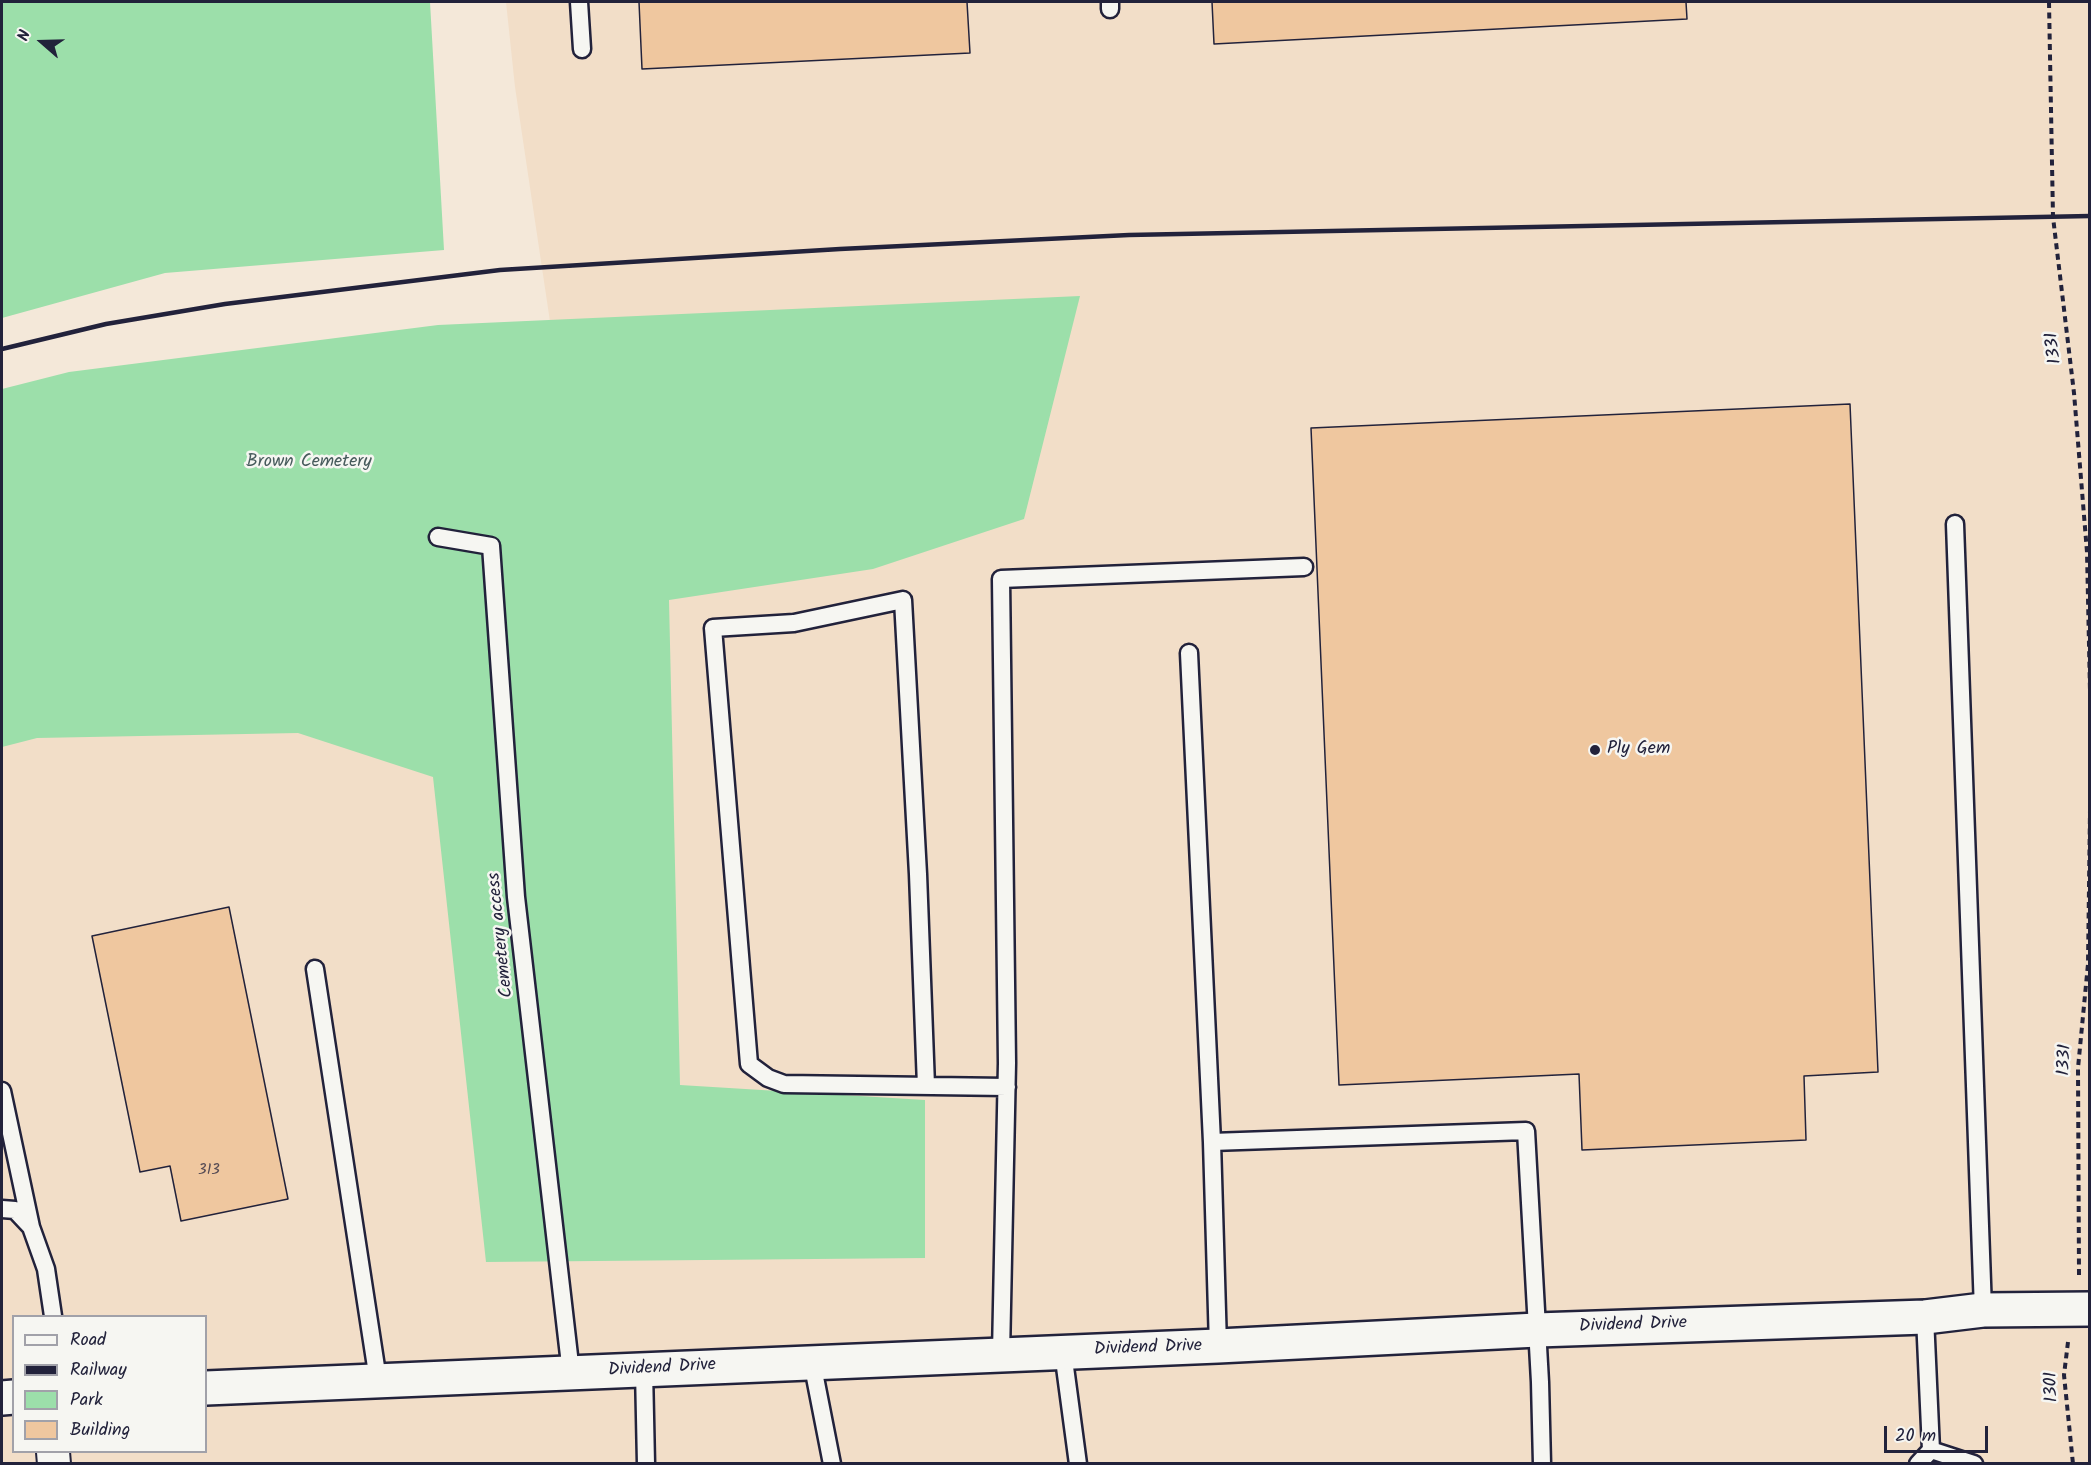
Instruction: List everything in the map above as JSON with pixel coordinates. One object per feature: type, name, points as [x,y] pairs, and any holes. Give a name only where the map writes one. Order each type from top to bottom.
[{"type":"street","name":"Dividend Drive","points":[[207,1388],[1218,1346],[1537,1330],[1925,1317],[1983,1310],[2080,1309]]},
{"type":"lane","points":[[579,2],[582,49]]},
{"type":"lane","points":[[1955,524],[1983,1310]]},
{"type":"lane","name":"Cemetery access","points":[[438,537],[491,546],[516,897],[571,1373]]},
{"type":"lane","points":[[1000,1354],[1007,1087],[1000,579],[1304,567]]},
{"type":"lane","points":[[926,1086],[918,874],[903,600],[794,623],[713,628],[749,1064],[768,1078],[784,1084],[926,1086],[1007,1087]]},
{"type":"lane","points":[[1190,653],[1212,1142],[1218,1346]]},
{"type":"lane","points":[[315,969],[378,1380]]},
{"type":"lane","points":[[2,1091],[31,1227],[46,1269],[52,1315]]},
{"type":"lane","points":[[1212,1142],[1526,1131],[1542,1464]]},
{"type":"lane","points":[[2,1209],[15,1210],[31,1227]]},
{"type":"lane","points":[[1918,1464],[1931,1450],[1925,1317]]},
{"type":"lane","points":[[1063,1352],[1078,1464]]},
{"type":"lane","points":[[812,1362],[832,1464]]},
{"type":"lane","points":[[644,1370],[646,1464]]},
{"type":"lane","points":[[1931,1450],[1974,1464]]},
{"type":"path","name":"1331","points":[[2049,2],[2053,218],[2074,393],[2087,552],[2090,691]]},
{"type":"path","name":"1331","points":[[2080,1309],[2078,1068],[2088,964],[2090,811]]},
{"type":"path","name":"1301","points":[[2073,1464],[2064,1375],[2080,1309]]},
{"type":"shaded area","points":[[506,2],[2089,2],[2089,1463],[2,1463],[2,695],[582,536],[515,87]]},
{"type":"green space","points":[[2,2],[430,2],[444,250],[165,273],[2,318]]},
{"type":"green space","name":"Brown Cemetery","points":[[1080,296],[1024,519],[873,569],[669,600],[680,1085],[925,1100],[925,1258],[486,1262],[433,777],[298,733],[37,738],[2,747],[2,389],[69,372],[438,325]]},
{"type":"building","points":[[639,2],[967,2],[970,53],[642,69]]},
{"type":"building","points":[[1212,2],[1686,2],[1687,19],[1214,44]]},
{"type":"building","name":"Ply Gem","points":[[1850,404],[1878,1072],[1804,1076],[1806,1140],[1582,1150],[1579,1074],[1339,1085],[1311,428]]},
{"type":"building","points":[[229,907],[288,1199],[181,1221],[170,1166],[140,1172],[92,936]]},
{"type":"railway","points":[[2,349],[106,324],[225,304],[500,270],[840,249],[1129,235],[2090,216]]},
{"type":"place","name":"Ply Gem","points":[[1595,750]]}]
